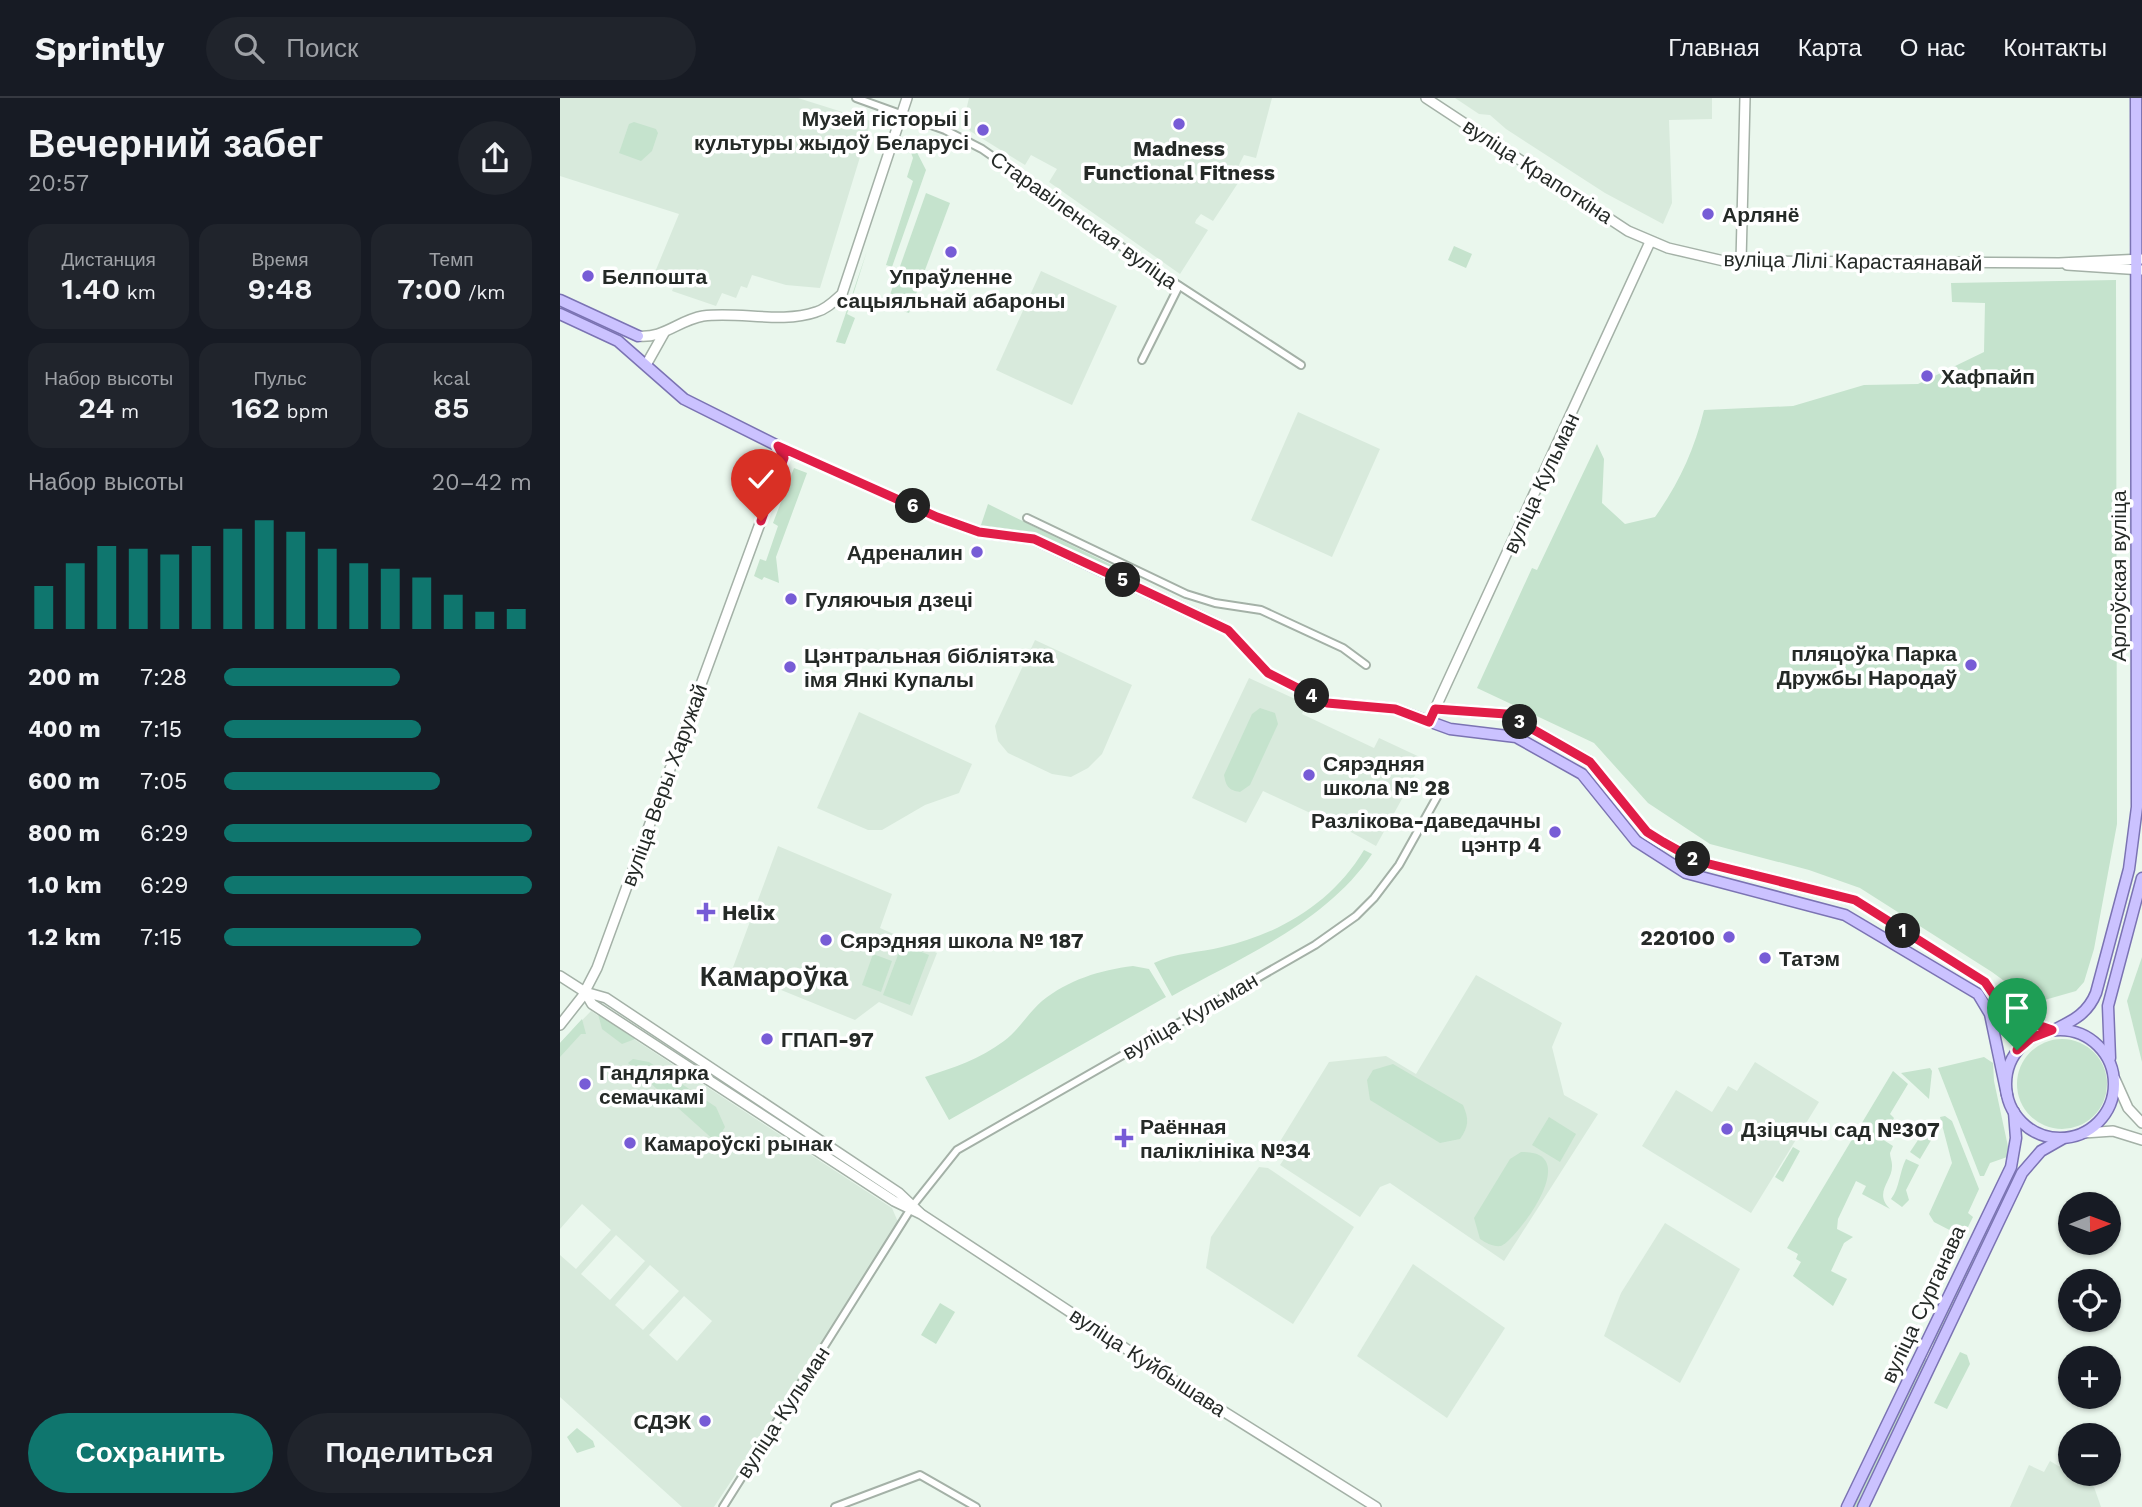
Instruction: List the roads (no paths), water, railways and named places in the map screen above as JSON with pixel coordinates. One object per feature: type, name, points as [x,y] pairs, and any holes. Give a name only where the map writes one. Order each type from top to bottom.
[{"type":"main road","points":[[646,365],[664,333],[680,322],[705,316],[800,315],[827,307],[842,294],[906,98]]},
{"type":"main road","name":"вуліца Крапоткіна","points":[[1426,98],[1628,231],[1650,242]]},
{"type":"main road","points":[[1741,262],[1745,98]]},
{"type":"main road","name":"Арлоўская вуліца","points":[[2054,1030],[2082,1014],[2096,993],[2117,922],[2134,838],[2139,772],[2139,264],[2136,98]]},
{"type":"main road","name":"вуліца Лілі Карастаянавай","points":[[1650,242],[1700,257],[1741,262],[2139,264]]},
{"type":"main road","name":"вуліца Кульман","points":[[1429,722],[1650,242]]},
{"type":"main road","points":[[560,300],[638,336],[664,333]]},
{"type":"main road","points":[[560,314],[618,341],[684,399],[778,446],[937,517],[979,532],[1034,539],[1228,630],[1268,673],[1327,703],[1395,709],[1450,729],[1516,737],[1582,774],[1636,841],[1686,873],[1845,915],[1978,994],[1990,1014],[2007,1095],[2014,1112],[2033,1132],[2062,1139],[2113,1130],[2142,1140]]},
{"type":"main road","name":"вуліца Веры Харужай","points":[[560,1025],[585,992],[597,968],[756,539],[784,458],[778,446]]},
{"type":"main road","name":"вуліца Веры Харужай","points":[[756,539],[786,466],[799,455]]},
{"type":"main road","points":[[1435,709],[1506,714],[1590,762],[1647,832],[1697,861],[1855,900],[1985,982],[2002,1007],[2012,1016],[2054,1030],[2085,1035],[2102,1048],[2128,1108],[2142,1123]]},
{"type":"main road","points":[[2110,1062],[2108,1006],[2142,878]]},
{"type":"main road","name":"вуліца Куйбышава","points":[[560,976],[585,992],[593,1004],[912,1207],[1175,1381],[1376,1507]]},
{"type":"main road","points":[[2007,1095],[2007,1073],[2017,1050],[2031,1038],[2054,1030]]},
{"type":"main road","points":[[2084,1133],[2105,1115],[2113,1099],[2115,1079]]},
{"type":"main road","name":"вуліца Сурганава","points":[[1847,1507],[2011,1167],[2016,1138],[2014,1112]]},
{"type":"main road","name":"вуліца Сурганава","points":[[1863,1507],[2022,1173],[2041,1152],[2062,1139]]},
{"type":"street","name":"Старавіленская вуліца","points":[[856,98],[952,134],[982,149],[1179,286],[1301,365]]},
{"type":"street","points":[[1142,360],[1179,286]]},
{"type":"street","points":[[1027,518],[1198,598],[1261,610],[1343,648],[1366,665]]},
{"type":"street","name":"вуліца Кульман","points":[[723,1507],[912,1207],[957,1150],[1315,945],[1356,916],[1389,880],[1437,797]]},
{"type":"street","points":[[835,1507],[920,1475],[976,1507]]},
{"type":"place","name":"Madness Functional Fitness","points":[[1179,124]]},
{"type":"place","name":"Музей гісторыі і культуры жыдоў Беларусі","points":[[983,130]]},
{"type":"place","name":"Арлянё","points":[[1708,214]]},
{"type":"place","name":"Упраўленне сацыяльнай абароны","points":[[951,252]]},
{"type":"place","name":"Белпошта","points":[[588,276]]},
{"type":"place","name":"Хафпайп","points":[[1927,376]]},
{"type":"place","name":"Адреналин","points":[[977,552]]},
{"type":"place","name":"Гуляючыя дзеці","points":[[791,599]]},
{"type":"place","name":"пляцоўка Парка Дружбы Народаў","points":[[1971,665]]},
{"type":"place","name":"Цэнтральная бібліятэка імя Янкі Купалы","points":[[790,667]]},
{"type":"place","name":"Сярэдняя школа № 28","points":[[1309,775]]},
{"type":"place","name":"Разлікова-даведачны цэнтр 4","points":[[1555,832]]},
{"type":"place","name":"Helix","points":[[706,912]]},
{"type":"place","name":"220100","points":[[1729,937]]},
{"type":"place","name":"Сярэдняя школа № 187","points":[[826,940]]},
{"type":"place","name":"Татэм","points":[[1765,958]]},
{"type":"place","name":"ГПАП-97","points":[[767,1039]]},
{"type":"place","name":"Гандлярка семачкамі","points":[[585,1084]]},
{"type":"place","name":"Дзіцячы сад №307","points":[[1727,1129]]},
{"type":"place","name":"Раённая паліклініка №34","points":[[1124,1138]]},
{"type":"place","name":"Камароўскі рынак","points":[[630,1143]]},
{"type":"place","name":"СДЭК","points":[[705,1421]]},
{"type":"district","name":"Камароўка","points":[[774,976]]}]
